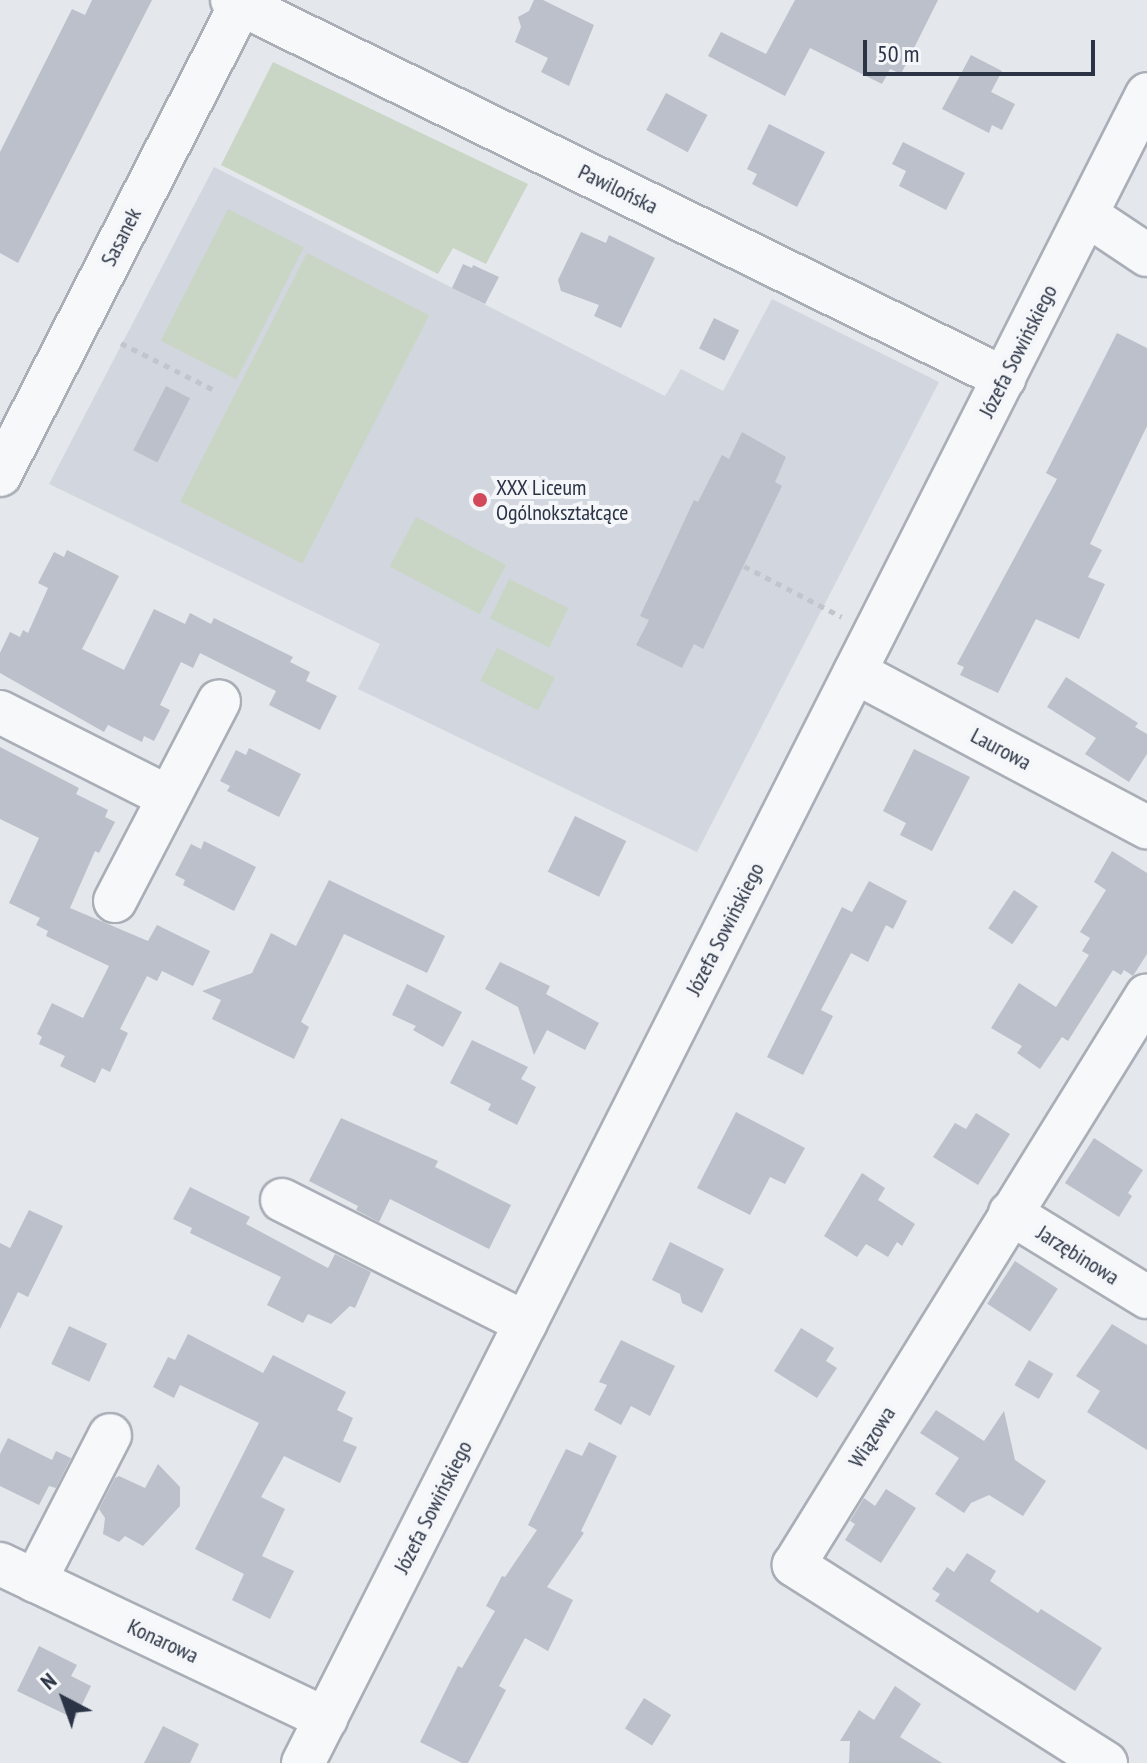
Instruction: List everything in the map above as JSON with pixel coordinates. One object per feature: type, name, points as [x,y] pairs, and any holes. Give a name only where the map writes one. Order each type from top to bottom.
[{"type":"street","name":"Pawilońska","points":[[238,1],[1004,378]]},
{"type":"street","name":"Sasanek","points":[[0,475],[238,1]]},
{"type":"street","name":"Józefa Sowińskiego","points":[[303,1763],[1147,94]]},
{"type":"street","points":[[1087,215],[1147,255]]},
{"type":"street","name":"Laurowa","points":[[855,672],[1147,827]]},
{"type":"street","points":[[115,901],[219,701]]},
{"type":"street","points":[[0,712],[168,797]]},
{"type":"street","name":"Wiązowa","points":[[1106,1763],[794,1565],[1147,995]]},
{"type":"street","points":[[282,1200],[526,1323]]},
{"type":"street","name":"Jarzębinowa","points":[[1010,1213],[1147,1297]]},
{"type":"street","points":[[18,1572],[110,1435]]},
{"type":"street","name":"Konarowa","points":[[18,1572],[326,1719]]},
{"type":"path","points":[[121,343],[216,391]]},
{"type":"path","points":[[744,566],[842,617]]},
{"type":"shaded area","name":"XXX Liceum Ogólnokształcące","points":[[214,167],[665,396],[681,369],[723,391],[772,299],[939,382],[697,852],[358,689],[380,644],[49,484]]},
{"type":"green space","points":[[273,62],[528,184],[486,264],[453,248],[438,274],[221,165]]},
{"type":"green space","points":[[228,209],[304,248],[237,379],[161,341]]},
{"type":"green space","points":[[307,253],[429,315],[302,564],[180,502]]},
{"type":"green space","points":[[416,517],[506,565],[480,614],[390,566]]},
{"type":"green space","points":[[509,579],[568,608],[549,647],[490,619]]},
{"type":"green space","points":[[497,648],[555,678],[538,710],[480,681]]},
{"type":"building","points":[[92,0],[152,0],[18,263],[0,253],[0,152],[72,9],[85,15]]},
{"type":"building","points":[[534,0],[543,0],[594,25],[569,86],[541,72],[548,58],[515,42],[521,27],[518,17],[529,11]]},
{"type":"building","points":[[795,0],[938,0],[901,74],[890,69],[882,84],[810,48],[785,96],[708,56],[721,32],[766,54]]},
{"type":"building","points":[[971,55],[1002,71],[991,92],[1015,104],[1002,130],[992,125],[989,133],[942,109]]},
{"type":"building","points":[[666,93],[707,115],[688,152],[646,130]]},
{"type":"building","points":[[769,124],[825,152],[797,207],[752,184],[757,174],[747,169]]},
{"type":"building","points":[[903,142],[965,173],[946,210],[899,186],[906,171],[892,164]]},
{"type":"building","points":[[581,232],[606,243],[609,235],[655,258],[621,328],[594,316],[599,305],[561,291],[558,280]]},
{"type":"building","points":[[463,264],[472,268],[473,265],[499,277],[485,304],[452,288]]},
{"type":"building","points":[[714,318],[739,330],[724,361],[699,349]]},
{"type":"building","points":[[1117,333],[1147,348],[1147,426],[1090,544],[1102,550],[1088,577],[1105,584],[1079,639],[1036,619],[998,693],[960,675],[964,667],[957,664],[1057,479],[1046,473]]},
{"type":"building","points":[[166,386],[190,398],[157,462],[133,450]]},
{"type":"building","points":[[742,432],[786,457],[775,482],[782,486],[703,649],[694,644],[682,668],[636,645],[649,620],[640,616],[694,500],[698,502],[722,455],[729,459]]},
{"type":"building","points":[[67,550],[119,576],[82,649],[124,670],[154,609],[185,624],[190,613],[211,624],[214,618],[293,657],[290,662],[310,672],[306,681],[337,696],[320,730],[269,705],[276,691],[200,653],[193,668],[181,662],[160,705],[170,710],[154,741],[144,736],[142,742],[108,725],[104,732],[0,673],[0,653],[10,632],[20,637],[23,630],[28,633],[48,588],[38,583],[54,552],[64,557]]},
{"type":"building","points":[[1066,677],[1138,723],[1135,727],[1147,734],[1147,754],[1129,782],[1085,754],[1096,738],[1047,707]]},
{"type":"building","points":[[0,747],[79,788],[76,794],[108,810],[105,817],[115,822],[99,853],[95,851],[70,908],[148,941],[157,925],[210,951],[193,986],[162,971],[157,981],[147,976],[120,1029],[128,1033],[110,1072],[102,1068],[95,1083],[60,1066],[65,1056],[39,1044],[42,1037],[37,1034],[52,1003],[83,1018],[109,966],[46,936],[48,931],[36,925],[40,918],[9,903],[39,838],[0,819]]},
{"type":"building","points":[[249,748],[301,774],[279,817],[227,791],[230,786],[220,781],[236,750],[246,755]]},
{"type":"building","points":[[914,749],[970,777],[932,851],[900,835],[906,823],[883,811]]},
{"type":"building","points":[[575,816],[626,841],[599,897],[548,872]]},
{"type":"building","points":[[204,841],[256,867],[234,911],[183,885],[185,880],[175,875],[191,844],[201,849]]},
{"type":"building","points":[[1112,851],[1147,873],[1147,954],[1133,976],[1124,970],[1121,975],[1113,970],[1068,1041],[1062,1037],[1040,1069],[1017,1053],[1022,1046],[991,1028],[1019,983],[1056,1007],[1089,955],[1082,951],[1090,938],[1080,932],[1106,890],[1094,882]]},
{"type":"building","points":[[329,880],[445,936],[427,973],[344,934],[301,1022],[309,1027],[294,1059],[212,1019],[221,1000],[202,991],[252,973],[271,933],[296,946]]},
{"type":"building","points":[[869,881],[907,901],[893,929],[886,925],[868,962],[851,953],[821,1010],[833,1016],[803,1075],[767,1057],[842,907],[852,912]]},
{"type":"building","points":[[1014,890],[1038,906],[1012,944],[988,928]]},
{"type":"building","points":[[500,962],[550,986],[546,994],[599,1023],[585,1050],[547,1030],[534,1055],[518,1007],[485,989]]},
{"type":"building","points":[[407,984],[462,1012],[443,1047],[413,1030],[416,1026],[392,1015]]},
{"type":"building","points":[[472,1040],[528,1067],[521,1079],[536,1087],[517,1125],[488,1110],[491,1104],[450,1083]]},
{"type":"building","points":[[736,1112],[805,1148],[785,1184],[770,1177],[750,1215],[697,1188]]},
{"type":"building","points":[[976,1113],[1010,1134],[978,1185],[933,1157],[955,1123],[966,1129]]},
{"type":"building","points":[[341,1118],[438,1161],[435,1167],[511,1205],[489,1249],[390,1199],[379,1222],[356,1210],[358,1206],[309,1181]]},
{"type":"building","points":[[1094,1138],[1143,1170],[1128,1193],[1132,1196],[1119,1217],[1065,1183]]},
{"type":"building","points":[[862,1173],[885,1188],[878,1200],[915,1224],[902,1246],[897,1242],[888,1257],[866,1244],[857,1257],[824,1236]]},
{"type":"building","points":[[190,1187],[250,1217],[246,1224],[328,1268],[335,1254],[371,1272],[355,1308],[350,1306],[331,1324],[308,1314],[303,1323],[267,1305],[281,1277],[190,1233],[192,1228],[173,1219]]},
{"type":"building","points":[[29,1210],[63,1226],[28,1297],[18,1292],[0,1329],[0,1243],[10,1248]]},
{"type":"building","points":[[670,1242],[724,1269],[702,1313],[682,1303],[680,1294],[652,1280]]},
{"type":"building","points":[[1015,1261],[1058,1289],[1030,1332],[987,1304]]},
{"type":"building","points":[[1112,1324],[1147,1345],[1147,1450],[1087,1412],[1100,1391],[1076,1376]]},
{"type":"building","points":[[69,1326],[107,1344],[89,1382],[51,1364]]},
{"type":"building","points":[[801,1328],[834,1348],[826,1361],[837,1368],[817,1398],[774,1371]]},
{"type":"building","points":[[188,1334],[263,1373],[273,1355],[346,1392],[337,1410],[353,1418],[343,1441],[357,1447],[340,1483],[284,1456],[261,1497],[285,1509],[262,1556],[294,1571],[270,1619],[232,1600],[244,1574],[195,1549],[259,1423],[180,1385],[174,1398],[153,1387],[168,1357],[175,1360]]},
{"type":"building","points":[[621,1340],[675,1366],[650,1416],[631,1406],[621,1425],[594,1410],[607,1385],[599,1382]]},
{"type":"building","points":[[1029,1360],[1053,1374],[1039,1399],[1014,1385]]},
{"type":"building","points":[[936,1410],[984,1441],[1004,1411],[1015,1460],[1046,1481],[1023,1516],[989,1495],[971,1503],[964,1513],[935,1494],[959,1458],[920,1433]]},
{"type":"building","points":[[8,1438],[52,1460],[56,1451],[71,1458],[56,1488],[49,1486],[39,1505],[0,1486],[0,1454]]},
{"type":"building","points":[[589,1442],[617,1456],[581,1531],[584,1533],[547,1587],[573,1600],[548,1651],[525,1638],[499,1686],[506,1690],[468,1763],[462,1763],[420,1742],[458,1666],[462,1668],[495,1611],[486,1606],[502,1576],[505,1577],[537,1530],[528,1525],[566,1449],[582,1456]]},
{"type":"building","points":[[158,1464],[180,1487],[180,1506],[143,1546],[125,1536],[119,1542],[103,1534],[105,1518],[99,1509],[115,1478],[119,1476],[145,1488]]},
{"type":"building","points":[[886,1489],[916,1508],[881,1563],[845,1540],[855,1524],[850,1521],[864,1498],[875,1506]]},
{"type":"building","points":[[967,1553],[996,1571],[990,1581],[1038,1613],[1041,1609],[1102,1648],[1075,1691],[935,1601],[940,1594],[932,1589],[947,1567],[954,1572]]},
{"type":"building","points":[[39,1646],[77,1665],[71,1676],[91,1686],[75,1719],[17,1691]]},
{"type":"building","points":[[895,1686],[921,1704],[900,1737],[942,1763],[849,1763],[850,1741],[840,1741],[859,1710],[874,1720]]},
{"type":"building","points":[[644,1698],[671,1715],[652,1745],[625,1729]]},
{"type":"building","points":[[163,1726],[199,1744],[190,1763],[144,1763]]},
{"type":"place","name":"XXX Liceum Ogólnokształcące","points":[[480,500]]}]
